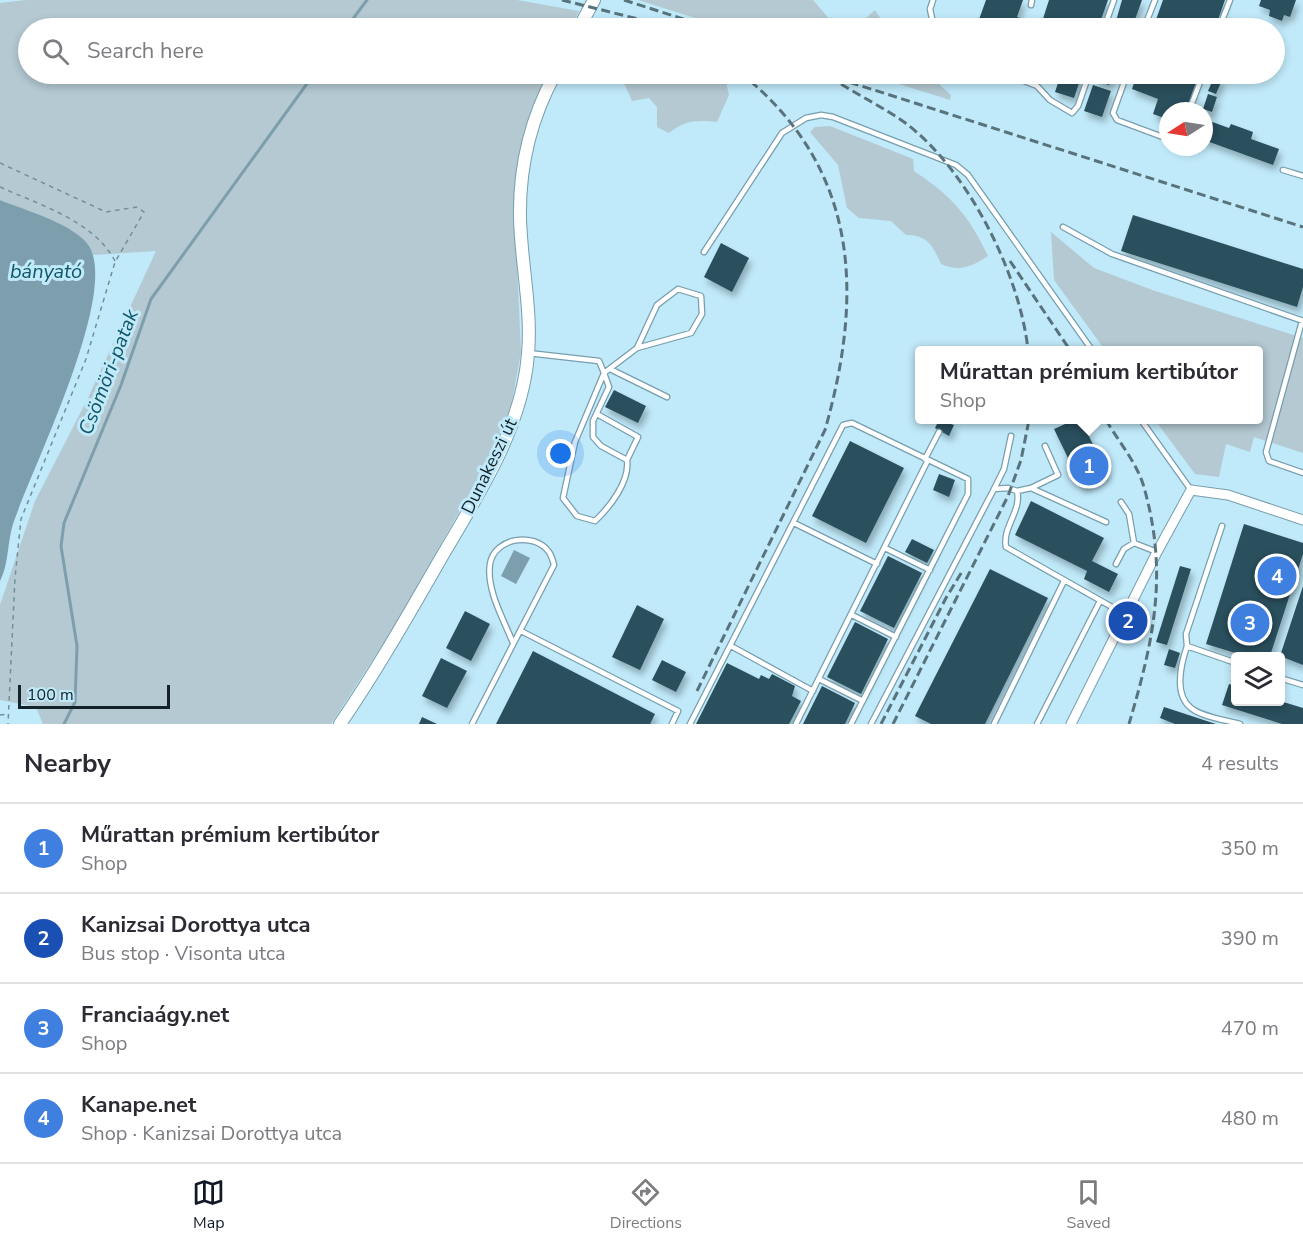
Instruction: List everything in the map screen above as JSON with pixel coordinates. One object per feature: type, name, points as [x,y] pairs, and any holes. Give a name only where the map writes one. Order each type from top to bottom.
[{"type":"street","points":[[584,18],[592,4]]},
{"type":"street","name":"Dunakeszi út","points":[[340,724],[398,632],[482,487],[520,401],[528,353],[520,218],[521,176],[531,127],[550,84]]},
{"type":"street","points":[[1071,724],[1157,552],[1191,490],[1228,495],[1303,520]]},
{"type":"lane","points":[[932,18],[930,9],[933,0]]},
{"type":"lane","points":[[1108,18],[1114,0]]},
{"type":"lane","points":[[1148,18],[1155,0]]},
{"type":"lane","points":[[1223,18],[1230,0]]},
{"type":"lane","points":[[1032,84],[1037,86],[1050,100],[1072,113],[1078,106],[1086,84]]},
{"type":"lane","points":[[1123,84],[1113,113],[1117,120],[1159,136]]},
{"type":"lane","points":[[1192,102],[1199,84]]},
{"type":"lane","points":[[704,252],[782,133],[793,124],[821,115],[956,165],[978,188],[1089,346]]},
{"type":"lane","points":[[1283,170],[1303,176]]},
{"type":"lane","points":[[1063,227],[1112,254],[1303,321],[1266,452],[1269,461],[1303,473]]},
{"type":"lane","points":[[597,414],[638,437],[627,460],[628,469],[609,508],[595,521],[577,516],[563,498],[575,442],[604,373],[637,348],[691,333],[702,314],[701,296],[678,288],[657,305],[637,348]]},
{"type":"lane","points":[[528,353],[598,361],[609,387],[593,421],[593,437],[602,446],[627,460]]},
{"type":"lane","points":[[610,369],[667,397]]},
{"type":"lane","points":[[690,724],[843,425],[852,423],[968,479],[968,494],[851,724]]},
{"type":"lane","points":[[1144,424],[1191,490]]},
{"type":"lane","points":[[796,724],[885,548],[939,432]]},
{"type":"lane","points":[[871,724],[1004,469],[1011,436]]},
{"type":"lane","points":[[994,489],[1008,488],[1017,491],[1031,488],[1058,475],[1045,446]]},
{"type":"lane","points":[[1031,488],[1106,522]]},
{"type":"lane","points":[[1017,491],[1019,500],[1004,538],[1006,547],[1126,615]]},
{"type":"lane","points":[[1121,502],[1129,514],[1134,543]]},
{"type":"lane","points":[[794,523],[877,564]]},
{"type":"lane","points":[[1222,526],[1186,634],[1187,646],[1180,674],[1186,703],[1192,710],[1240,724]]},
{"type":"lane","points":[[472,724],[554,565],[548,550],[527,540],[510,540],[497,549],[490,561],[489,576],[513,643]]},
{"type":"lane","points":[[1134,543],[1157,552]]},
{"type":"lane","points":[[1116,564],[1125,549],[1134,543]]},
{"type":"lane","points":[[885,548],[930,570]]},
{"type":"lane","points":[[994,724],[1064,581]]},
{"type":"lane","points":[[1037,724],[1100,601]]},
{"type":"lane","points":[[852,615],[896,637]]},
{"type":"lane","points":[[521,631],[678,711],[672,724]]},
{"type":"lane","points":[[731,646],[813,691]]},
{"type":"lane","points":[[1187,646],[1231,661]]},
{"type":"lane","points":[[819,679],[863,701]]},
{"type":"lane","points":[[1285,679],[1303,685]]},
{"type":"path","points":[[0,163],[106,212],[137,207],[144,212],[115,262],[86,359],[21,519],[15,578],[8,724]]},
{"type":"path","points":[[0,187],[93,233],[109,249],[115,262]]},
{"type":"path","points":[[0,715],[8,714]]},
{"type":"shaded area","points":[[26,0],[517,0],[579,11],[575,18],[18,18],[18,84],[543,84],[527,126],[517,176],[515,220],[521,352],[512,402],[497,445],[394,627],[331,724],[43,724],[36,707],[0,700],[0,605],[35,501],[87,400],[156,251],[93,255],[82,238],[73,231],[0,200],[0,3]]},
{"type":"shaded area","points":[[638,0],[813,0],[828,18],[695,18]]},
{"type":"shaded area","points":[[875,10],[880,18],[866,18]]},
{"type":"shaded area","points":[[624,84],[726,84],[729,95],[717,122],[692,122],[669,133],[657,127],[657,107],[649,98],[632,101]]},
{"type":"shaded area","points":[[899,84],[939,84],[951,95],[950,100]]},
{"type":"shaded area","points":[[830,126],[913,159],[914,171],[939,189],[958,208],[974,229],[988,256],[965,267],[954,268],[941,264],[925,239],[906,235],[891,221],[859,218],[847,208],[838,165],[810,132],[815,127]]},
{"type":"shaded area","points":[[1051,232],[1094,268],[1155,291],[1303,338],[1303,453],[1254,437],[1250,452],[1226,444],[1219,477],[1195,474],[1158,424],[1263,424],[1263,346],[1102,346],[1054,280]]},
{"type":"water","name":"bányató","points":[[0,200],[73,231],[89,246],[95,270],[92,302],[83,341],[13,524],[5,568],[0,581]]},
{"type":"water","points":[[514,550],[530,558],[516,584],[501,576]]},
{"type":"building","points":[[986,0],[1023,0],[1017,17],[1020,18],[980,18]]},
{"type":"building","points":[[1049,0],[1108,0],[1102,18],[1043,18]]},
{"type":"building","points":[[1122,0],[1142,0],[1136,18],[1117,18]]},
{"type":"building","points":[[1163,0],[1225,0],[1219,18],[1157,18]]},
{"type":"building","points":[[1261,0],[1296,0],[1290,17],[1284,15],[1283,18],[1274,18],[1269,16],[1270,10],[1259,6]]},
{"type":"building","points":[[1058,84],[1079,84],[1074,98],[1055,92]]},
{"type":"building","points":[[1134,84],[1195,84],[1189,102],[1159,102],[1159,116],[1153,114],[1158,99],[1132,89]]},
{"type":"building","points":[[1211,84],[1220,84],[1216,94],[1208,91]]},
{"type":"building","points":[[1093,85],[1111,91],[1102,117],[1084,111]]},
{"type":"building","points":[[1208,94],[1217,97],[1213,109],[1213,102],[1205,102]]},
{"type":"building","points":[[1213,122],[1229,128],[1231,124],[1253,132],[1251,139],[1279,149],[1273,165],[1213,143]]},
{"type":"building","points":[[1133,215],[1303,269],[1303,287],[1297,307],[1121,251]]},
{"type":"building","points":[[721,243],[749,258],[732,292],[704,277]]},
{"type":"building","points":[[614,390],[646,406],[638,423],[605,407]]},
{"type":"building","points":[[937,424],[954,425],[949,436],[935,428]]},
{"type":"building","points":[[1065,424],[1083,424],[1108,475],[1082,487],[1054,429]]},
{"type":"building","points":[[850,441],[904,468],[866,543],[812,516]]},
{"type":"building","points":[[939,474],[955,480],[949,497],[933,490]]},
{"type":"building","points":[[1031,501],[1104,538],[1092,561],[1118,574],[1109,592],[1084,579],[1087,571],[1015,535]]},
{"type":"building","points":[[1244,524],[1303,543],[1303,554],[1271,652],[1232,652],[1206,644]]},
{"type":"building","points":[[912,539],[934,550],[927,563],[905,552]]},
{"type":"building","points":[[888,556],[922,573],[894,628],[860,611]]},
{"type":"building","points":[[1180,566],[1191,569],[1167,645],[1156,642]]},
{"type":"building","points":[[990,569],[1048,598],[985,724],[931,724],[915,716]]},
{"type":"building","points":[[1303,586],[1303,665],[1285,658],[1285,652],[1281,652]]},
{"type":"building","points":[[637,605],[664,619],[640,670],[612,657]]},
{"type":"building","points":[[465,611],[490,624],[471,661],[446,648]]},
{"type":"building","points":[[855,622],[888,639],[861,694],[827,677]]},
{"type":"building","points":[[1169,649],[1180,653],[1175,668],[1164,665]]},
{"type":"building","points":[[533,651],[655,714],[650,724],[496,724]]},
{"type":"building","points":[[441,658],[467,671],[447,708],[422,696]]},
{"type":"building","points":[[662,660],[686,672],[676,692],[652,680]]},
{"type":"building","points":[[727,663],[759,679],[761,675],[769,679],[772,674],[795,686],[792,696],[801,701],[789,724],[696,724]]},
{"type":"building","points":[[1229,684],[1231,685],[1231,706],[1285,706],[1285,703],[1303,708],[1303,724],[1282,724],[1222,705]]},
{"type":"building","points":[[822,686],[855,703],[845,724],[803,724]]},
{"type":"building","points":[[1164,707],[1216,724],[1175,724],[1160,718]]},
{"type":"building","points":[[422,717],[437,724],[419,724]]},
{"type":"waterway","name":"Csömöri-patak","points":[[354,18],[367,0]]},
{"type":"waterway","name":"Csömöri-patak","points":[[64,724],[75,702],[77,646],[61,546],[64,523],[121,385],[151,299],[307,84]]},
{"type":"railway","points":[[562,0],[634,18]]},
{"type":"railway","points":[[624,0],[680,18]]},
{"type":"railway","points":[[697,691],[825,430],[845,330],[847,282],[842,236],[830,192],[810,150],[781,111],[753,84]]},
{"type":"railway","points":[[841,84],[904,122],[949,166],[969,194],[1002,257],[1023,320],[1027,346]]},
{"type":"railway","points":[[855,84],[1303,227]]},
{"type":"railway","points":[[1010,261],[1067,346]]},
{"type":"railway","points":[[893,724],[1008,496],[1021,460],[1028,424]]},
{"type":"railway","points":[[1109,424],[1131,459],[1143,484],[1151,516],[1157,576],[1151,634],[1129,724]]},
{"type":"railway","points":[[881,724],[946,598],[963,570]]},
{"type":"place","name":"Műrattan prémium kertibútor","points":[[1089,466]]},
{"type":"place","name":"Kanape.net","points":[[1277,576]]},
{"type":"place","name":"Kanizsai Dorottya utca","points":[[1128,621]]},
{"type":"place","name":"Franciaágy.net","points":[[1250,623]]}]
